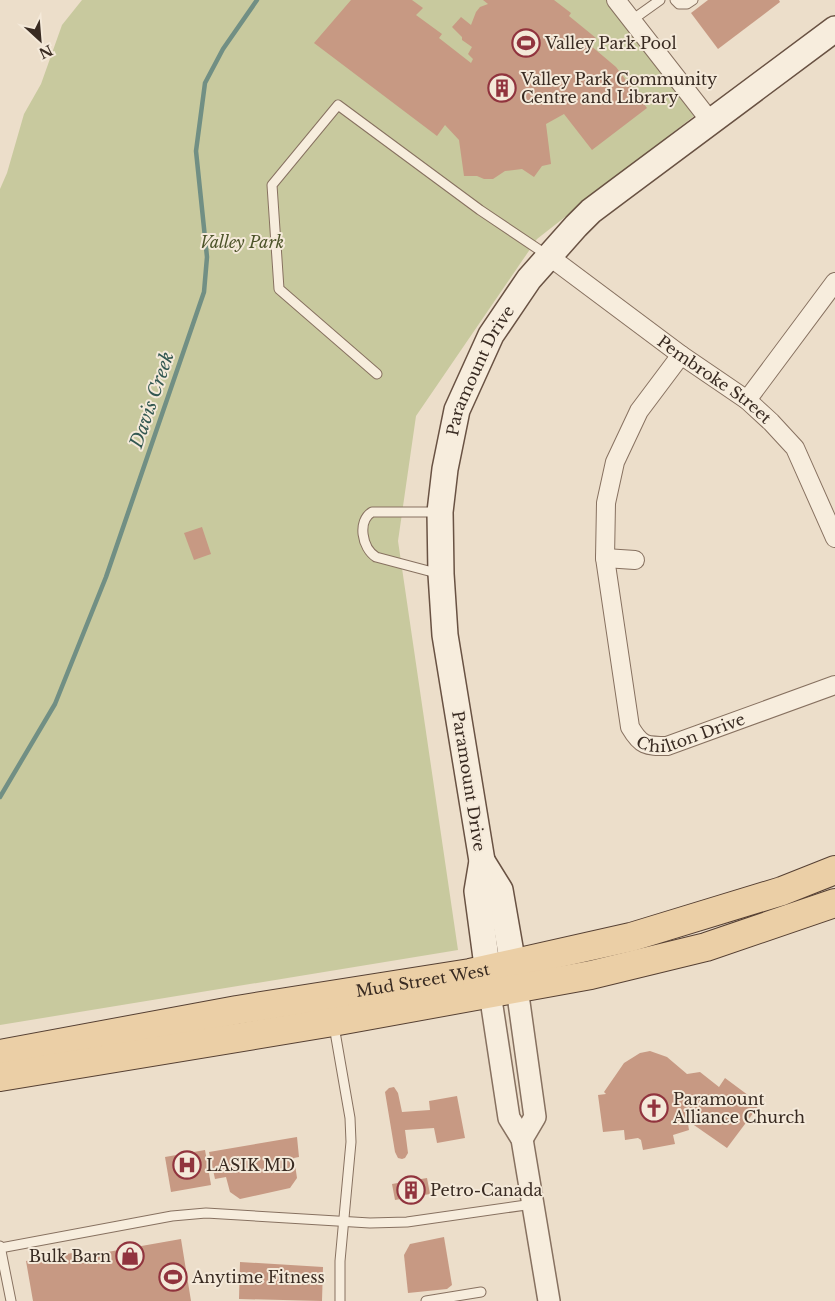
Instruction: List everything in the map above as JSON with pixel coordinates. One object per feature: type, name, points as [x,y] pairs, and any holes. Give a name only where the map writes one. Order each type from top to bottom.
[{"type":"main road","name":"Paramount Drive","points":[[502,978],[500,890],[482,861],[445,635],[441,574],[440,512],[445,469],[457,410],[491,335],[529,279],[576,226],[591,211],[835,30]]},
{"type":"main road","name":"Mud Street West","points":[[0,1077],[333,1022],[502,978],[782,891],[835,870]]},
{"type":"main road","name":"Mud Street West","points":[[0,1054],[237,1010],[461,975],[502,978],[591,974],[706,946],[835,903]]},
{"type":"street","points":[[616,0],[711,122]]},
{"type":"street","name":"Pembroke Street","points":[[550,257],[681,355],[747,400],[771,422],[795,448],[835,538]]},
{"type":"street","points":[[747,400],[835,282]]},
{"type":"street","name":"Chilton Drive","points":[[681,355],[639,411],[615,462],[606,503],[605,558],[630,728],[637,740],[648,746],[666,746],[835,685]]},
{"type":"street","points":[[605,558],[635,560]]},
{"type":"street","name":"Paramount Drive","points":[[502,978],[509,1118],[522,1139],[549,1301]]},
{"type":"lane","points":[[632,20],[660,0]]},
{"type":"lane","points":[[676,0],[679,4],[688,4],[693,0]]},
{"type":"lane","points":[[377,374],[278,289],[272,185],[338,105],[480,210],[550,257]]},
{"type":"lane","points":[[440,512],[372,512],[364,520],[364,540],[369,551],[376,556],[441,574]]},
{"type":"lane","points":[[333,1022],[350,1118],[351,1142],[340,1261],[340,1301]]},
{"type":"lane","points":[[11,1301],[0,1247],[172,1216],[206,1213],[370,1223],[407,1222],[533,1204]]},
{"type":"lane","points":[[426,1301],[481,1292]]},
{"type":"green space","name":"Valley Park","points":[[82,0],[607,0],[694,116],[537,239],[416,416],[398,541],[458,950],[0,1025],[0,189],[7,173],[24,114],[41,84],[62,25]]},
{"type":"building","name":"Valley Park Community Centre and Library","points":[[351,0],[412,0],[423,8],[416,15],[442,34],[439,38],[471,63],[473,59],[468,54],[472,47],[462,40],[462,37],[452,27],[461,17],[471,25],[480,7],[488,4],[483,0],[554,0],[571,13],[569,16],[596,38],[590,45],[616,67],[647,108],[592,150],[564,114],[546,124],[551,164],[542,166],[534,177],[522,169],[505,171],[493,179],[464,176],[459,140],[445,125],[437,136],[314,43]]},
{"type":"building","points":[[708,0],[779,0],[780,2],[718,49],[691,13]]},
{"type":"building","points":[[202,527],[211,554],[194,560],[184,533]]},
{"type":"building","points":[[650,1051],[667,1057],[687,1074],[700,1072],[719,1087],[725,1078],[760,1104],[727,1148],[691,1123],[688,1124],[689,1130],[673,1135],[675,1144],[643,1150],[641,1140],[638,1138],[625,1140],[624,1130],[603,1132],[598,1095],[606,1094],[604,1092],[624,1063],[640,1053]]},
{"type":"building","points":[[394,1087],[398,1093],[402,1112],[430,1110],[429,1101],[457,1096],[465,1138],[437,1143],[434,1128],[405,1130],[408,1153],[405,1158],[398,1158],[395,1152],[385,1092],[389,1088]]},
{"type":"building","points":[[297,1137],[299,1157],[294,1158],[297,1178],[290,1188],[240,1199],[230,1192],[226,1177],[215,1179],[209,1152]]},
{"type":"building","points":[[205,1150],[211,1185],[171,1192],[165,1157]]},
{"type":"building","name":"Petro-Canada","points":[[427,1178],[430,1194],[395,1200],[392,1184]]},
{"type":"building","points":[[444,1237],[452,1285],[447,1289],[408,1293],[404,1255],[410,1244]]},
{"type":"building","points":[[181,1239],[191,1301],[33,1301],[26,1261],[78,1252],[79,1257]]},
{"type":"building","points":[[240,1262],[323,1267],[322,1301],[239,1299]]},
{"type":"waterway","name":"Davis Creek","points":[[0,797],[55,704],[106,577],[204,292],[207,257],[196,151],[205,83],[223,49],[257,0]]},
{"type":"place","name":"Valley Park Pool","points":[[526,43]]},
{"type":"place","name":"Valley Park Community Centre and Library","points":[[502,88]]},
{"type":"place","name":"Paramount Alliance Church","points":[[654,1108]]},
{"type":"place","name":"LASIK MD","points":[[187,1165]]},
{"type":"place","name":"Petro-Canada","points":[[411,1190]]},
{"type":"place","name":"Bulk Barn","points":[[130,1256]]},
{"type":"place","name":"Anytime Fitness","points":[[173,1277]]}]
